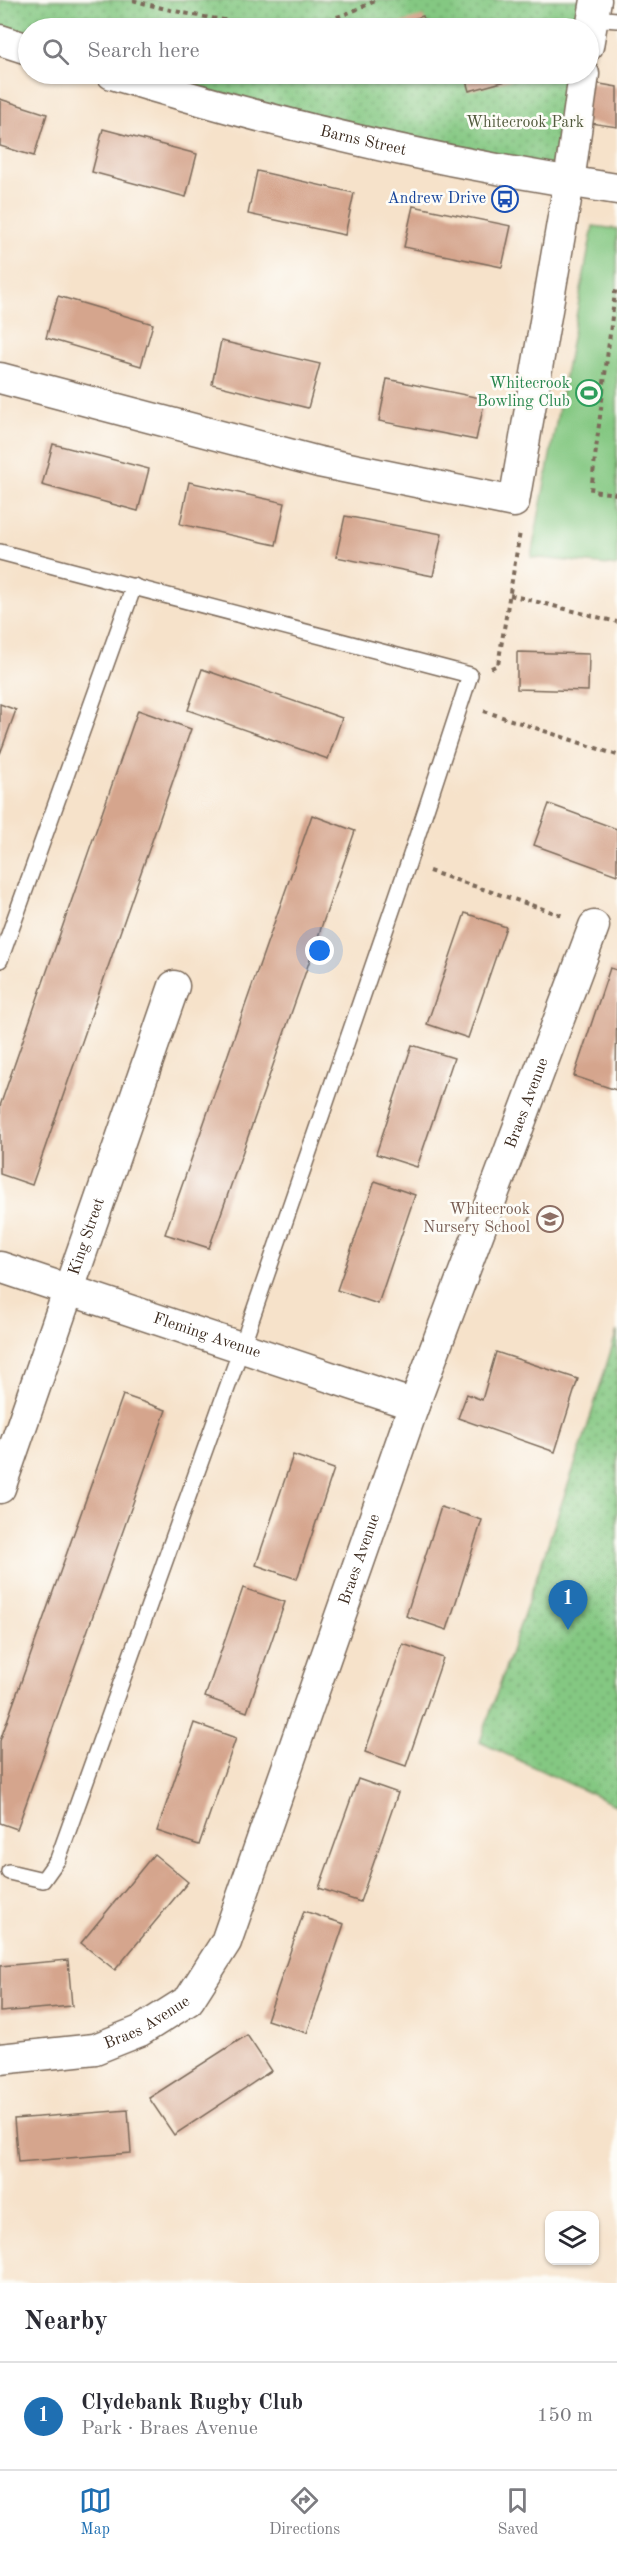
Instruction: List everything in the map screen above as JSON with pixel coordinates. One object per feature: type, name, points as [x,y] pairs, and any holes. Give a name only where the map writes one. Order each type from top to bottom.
[{"type":"street","points":[[0,40],[18,46]]},
{"type":"street","name":"Barns Street","points":[[145,84],[374,143],[569,182],[617,189]]},
{"type":"street","points":[[0,378],[319,462],[514,502],[569,182],[583,84]]},
{"type":"street","name":"Braes Avenue","points":[[0,2059],[95,2049],[140,2031],[189,2000],[226,1942],[414,1405],[594,926]]},
{"type":"street","name":"King Street","points":[[0,1488],[174,986]]},
{"type":"street","name":"Fleming Avenue","points":[[0,1267],[414,1405]]},
{"type":"lane","points":[[0,552],[470,675],[408,864],[241,1349],[58,1859],[44,1880],[9,1872]]},
{"type":"lane","points":[[0,960],[134,586]]},
{"type":"path","points":[[133,0],[172,11],[218,18]]},
{"type":"path","points":[[331,18],[349,13],[377,0]]},
{"type":"path","points":[[617,293],[615,292],[591,491],[617,494]]},
{"type":"path","points":[[470,675],[498,665],[521,521],[514,502]]},
{"type":"path","points":[[510,595],[617,622]]},
{"type":"path","points":[[460,703],[617,755]]},
{"type":"path","points":[[408,864],[594,926]]},
{"type":"green space","points":[[0,0],[596,0],[591,18],[18,18],[18,51],[0,46]]},
{"type":"green space","name":"Whitecrook Park","points":[[135,84],[583,84],[569,182]]},
{"type":"green space","name":"Whitecrook Bowling Club","points":[[593,226],[617,229],[617,566],[531,557]]},
{"type":"green space","points":[[617,1331],[617,1806],[480,1742],[582,1444]]},
{"type":"building","points":[[467,84],[495,84],[469,91]]},
{"type":"building","points":[[583,84],[617,87],[617,127],[577,121]]},
{"type":"building","points":[[0,99],[47,114],[34,156],[0,146]]},
{"type":"building","points":[[103,129],[197,154],[186,197],[92,172]]},
{"type":"building","points":[[257,171],[354,193],[345,235],[248,214]]},
{"type":"building","points":[[413,206],[511,226],[502,267],[404,247]]},
{"type":"building","points":[[58,296],[153,324],[141,366],[46,338]]},
{"type":"building","points":[[221,341],[320,364],[308,408],[212,384]]},
{"type":"building","points":[[387,379],[485,399],[476,440],[379,421]]},
{"type":"building","points":[[53,444],[149,469],[138,511],[42,485]]},
{"type":"building","points":[[189,482],[285,503],[276,545],[180,524]]},
{"type":"building","points":[[345,516],[442,534],[433,576],[336,557]]},
{"type":"building","points":[[517,652],[589,654],[588,691],[517,689]]},
{"type":"building","points":[[202,669],[342,718],[328,759],[188,710]]},
{"type":"building","points":[[0,704],[16,710],[0,754]]},
{"type":"building","points":[[138,710],[191,729],[32,1185],[0,1174],[0,1106]]},
{"type":"building","points":[[549,804],[617,829],[617,875],[534,845]]},
{"type":"building","points":[[312,815],[355,831],[209,1248],[165,1234]]},
{"type":"building","points":[[465,913],[506,927],[468,1038],[427,1024]]},
{"type":"building","points":[[610,968],[617,970],[616,1090],[574,1076]]},
{"type":"building","points":[[412,1045],[454,1058],[417,1167],[376,1154]]},
{"type":"building","points":[[375,1181],[415,1195],[378,1304],[337,1290]]},
{"type":"building","points":[[496,1352],[578,1379],[555,1452],[458,1418],[467,1394],[482,1400]]},
{"type":"building","points":[[123,1395],[166,1410],[17,1829],[0,1823],[0,1741]]},
{"type":"building","points":[[293,1455],[334,1469],[297,1579],[256,1565]]},
{"type":"building","points":[[441,1507],[482,1520],[447,1630],[406,1616]]},
{"type":"building","points":[[243,1588],[285,1602],[247,1712],[205,1697]]},
{"type":"building","points":[[403,1644],[443,1658],[406,1766],[365,1752]]},
{"type":"building","points":[[194,1723],[236,1738],[199,1845],[157,1831]]},
{"type":"building","points":[[358,1779],[398,1793],[360,1902],[319,1888]]},
{"type":"building","points":[[154,1854],[188,1882],[115,1970],[81,1943]]},
{"type":"building","points":[[304,1911],[344,1924],[307,2033],[267,2020]]},
{"type":"building","points":[[68,1960],[72,2006],[0,2012],[0,1966]]},
{"type":"building","points":[[247,2035],[271,2071],[174,2135],[149,2098]]},
{"type":"building","points":[[128,2110],[131,2153],[18,2162],[14,2119]]},
{"type":"place","name":"Andrew Drive","points":[[505,199]]},
{"type":"place","name":"Whitecrook Bowling Club","points":[[589,393]]},
{"type":"place","name":"Whitecrook Nursery School","points":[[550,1219]]},
{"type":"place","name":"Clydebank Rugby Club","points":[[568,1630]]}]
